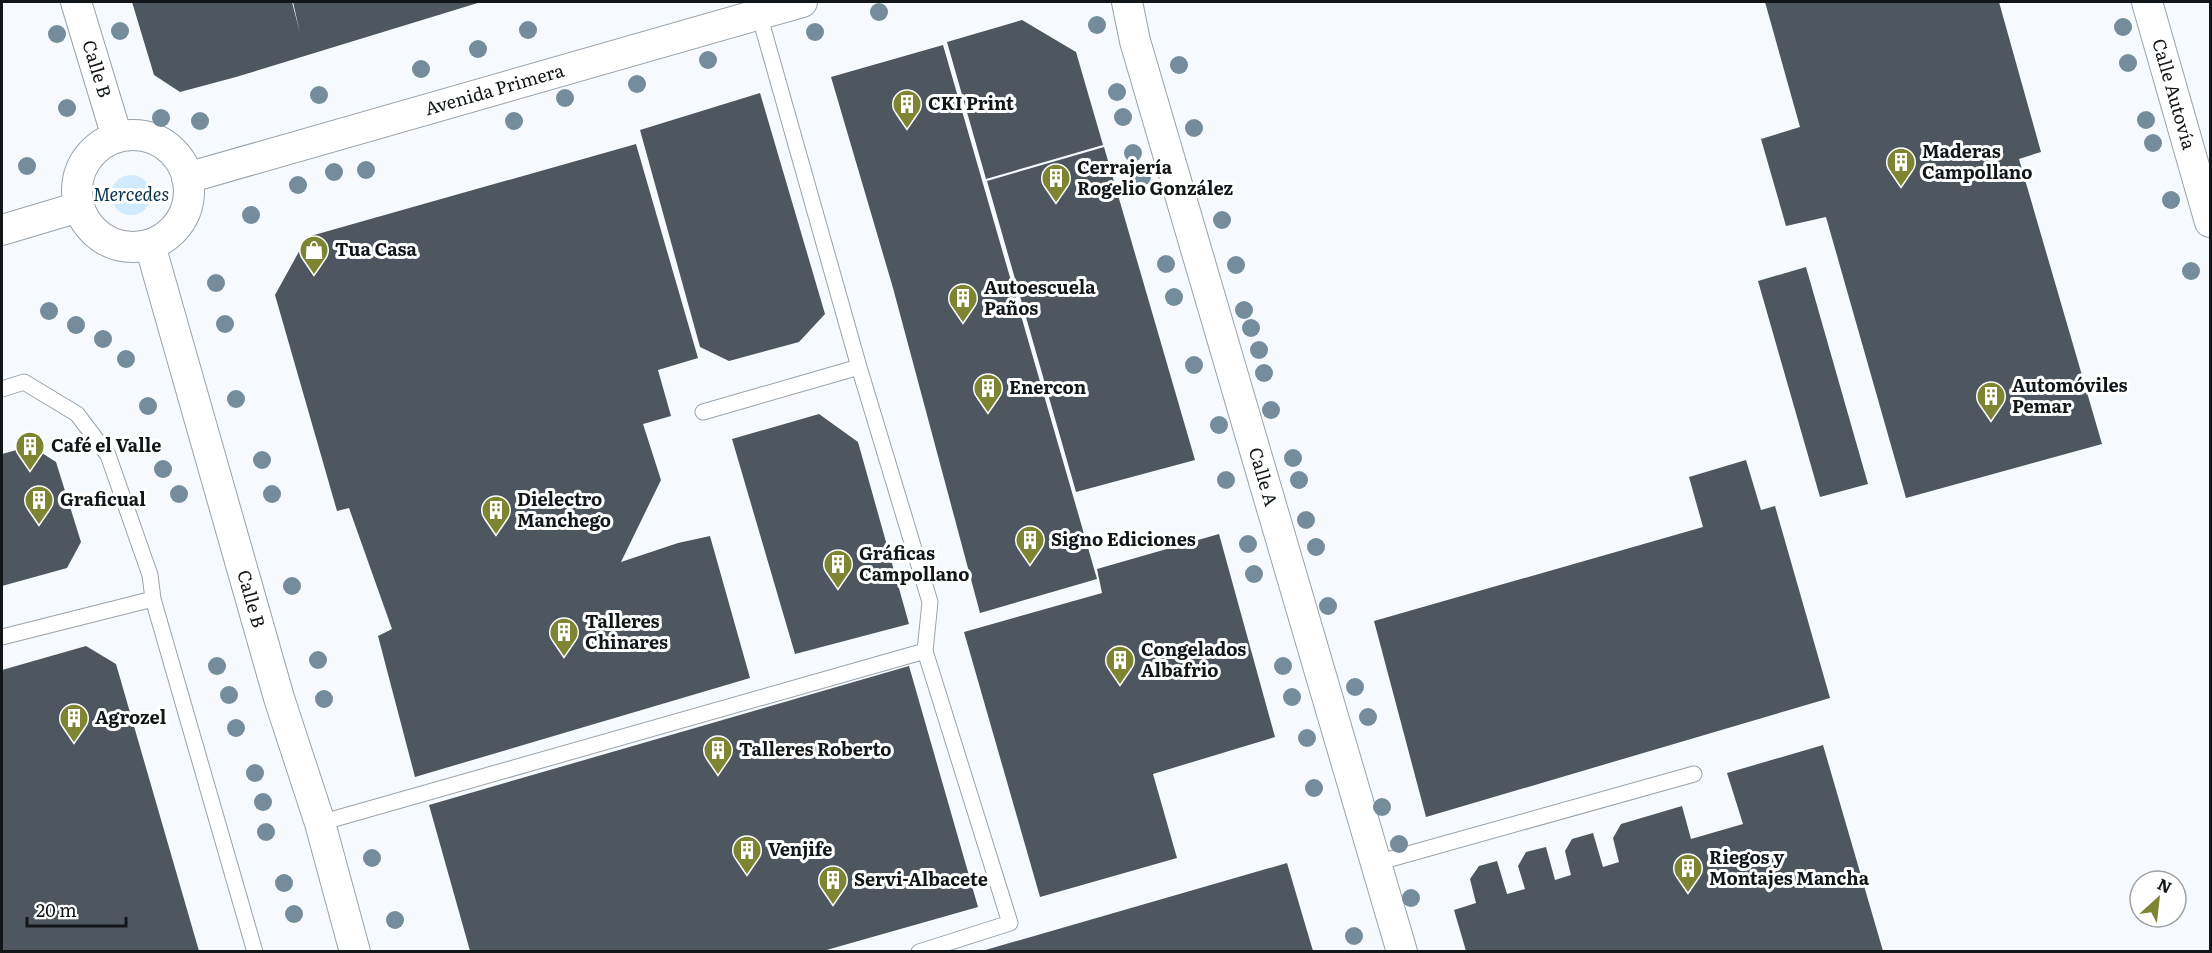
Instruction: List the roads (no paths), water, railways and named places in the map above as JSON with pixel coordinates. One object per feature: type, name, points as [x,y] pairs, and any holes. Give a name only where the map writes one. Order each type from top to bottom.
[{"type":"street","name":"Calle B","points":[[76,2],[117,137]]},
{"type":"street","name":"Avenida Primera","points":[[188,178],[801,2]]},
{"type":"street","name":"Calle A","points":[[1127,2],[1135,41],[1402,951]]},
{"type":"street","name":"Calle Autovía","points":[[2147,2],[2211,222]]},
{"type":"street","points":[[143,136],[158,141],[175,155],[188,178],[188,201],[182,219],[171,233],[150,245],[129,248],[115,245],[93,231],[79,207],[76,184],[82,166],[93,151],[117,137],[143,136]]},
{"type":"street","points":[[2,230],[79,207]]},
{"type":"street","name":"Calle B","points":[[150,245],[279,698],[320,823],[355,951]]},
{"type":"lane","points":[[759,14],[859,367],[930,602],[925,651],[1010,923],[919,951]]},
{"type":"lane","points":[[703,412],[859,367]]},
{"type":"lane","points":[[2,388],[24,382],[77,414],[108,455],[150,575],[153,599],[255,951]]},
{"type":"lane","points":[[2,636],[153,599]]},
{"type":"lane","points":[[320,823],[925,651]]},
{"type":"lane","points":[[1376,863],[1694,774]]},
{"type":"place","name":"CKI Print","points":[[907,130]]},
{"type":"place","name":"Maderas Campollano","points":[[1901,188]]},
{"type":"place","name":"Cerrajería Rogelio González","points":[[1056,204]]},
{"type":"place","name":"Tua Casa","points":[[314,276]]},
{"type":"place","name":"Autoescuela Paños","points":[[963,324]]},
{"type":"place","name":"Enercon","points":[[988,414]]},
{"type":"place","name":"Automóviles Pemar","points":[[1991,422]]},
{"type":"place","name":"Café el Valle","points":[[30,472]]},
{"type":"place","name":"Graficual","points":[[39,526]]},
{"type":"place","name":"Dielectro Manchego","points":[[496,536]]},
{"type":"place","name":"Signo Ediciones","points":[[1030,566]]},
{"type":"place","name":"Gráficas Campollano","points":[[838,590]]},
{"type":"place","name":"Talleres Chinares","points":[[564,658]]},
{"type":"place","name":"Congelados Albafrio","points":[[1120,686]]},
{"type":"place","name":"Agrozel","points":[[74,744]]},
{"type":"place","name":"Talleres Roberto","points":[[718,776]]},
{"type":"place","name":"Venjife","points":[[747,876]]},
{"type":"place","name":"Riegos y Montajes Mancha","points":[[1688,894]]},
{"type":"place","name":"Servi-Albacete","points":[[833,906]]},
{"type":"park label","name":"Mercedes","points":[[131,195]]}]
